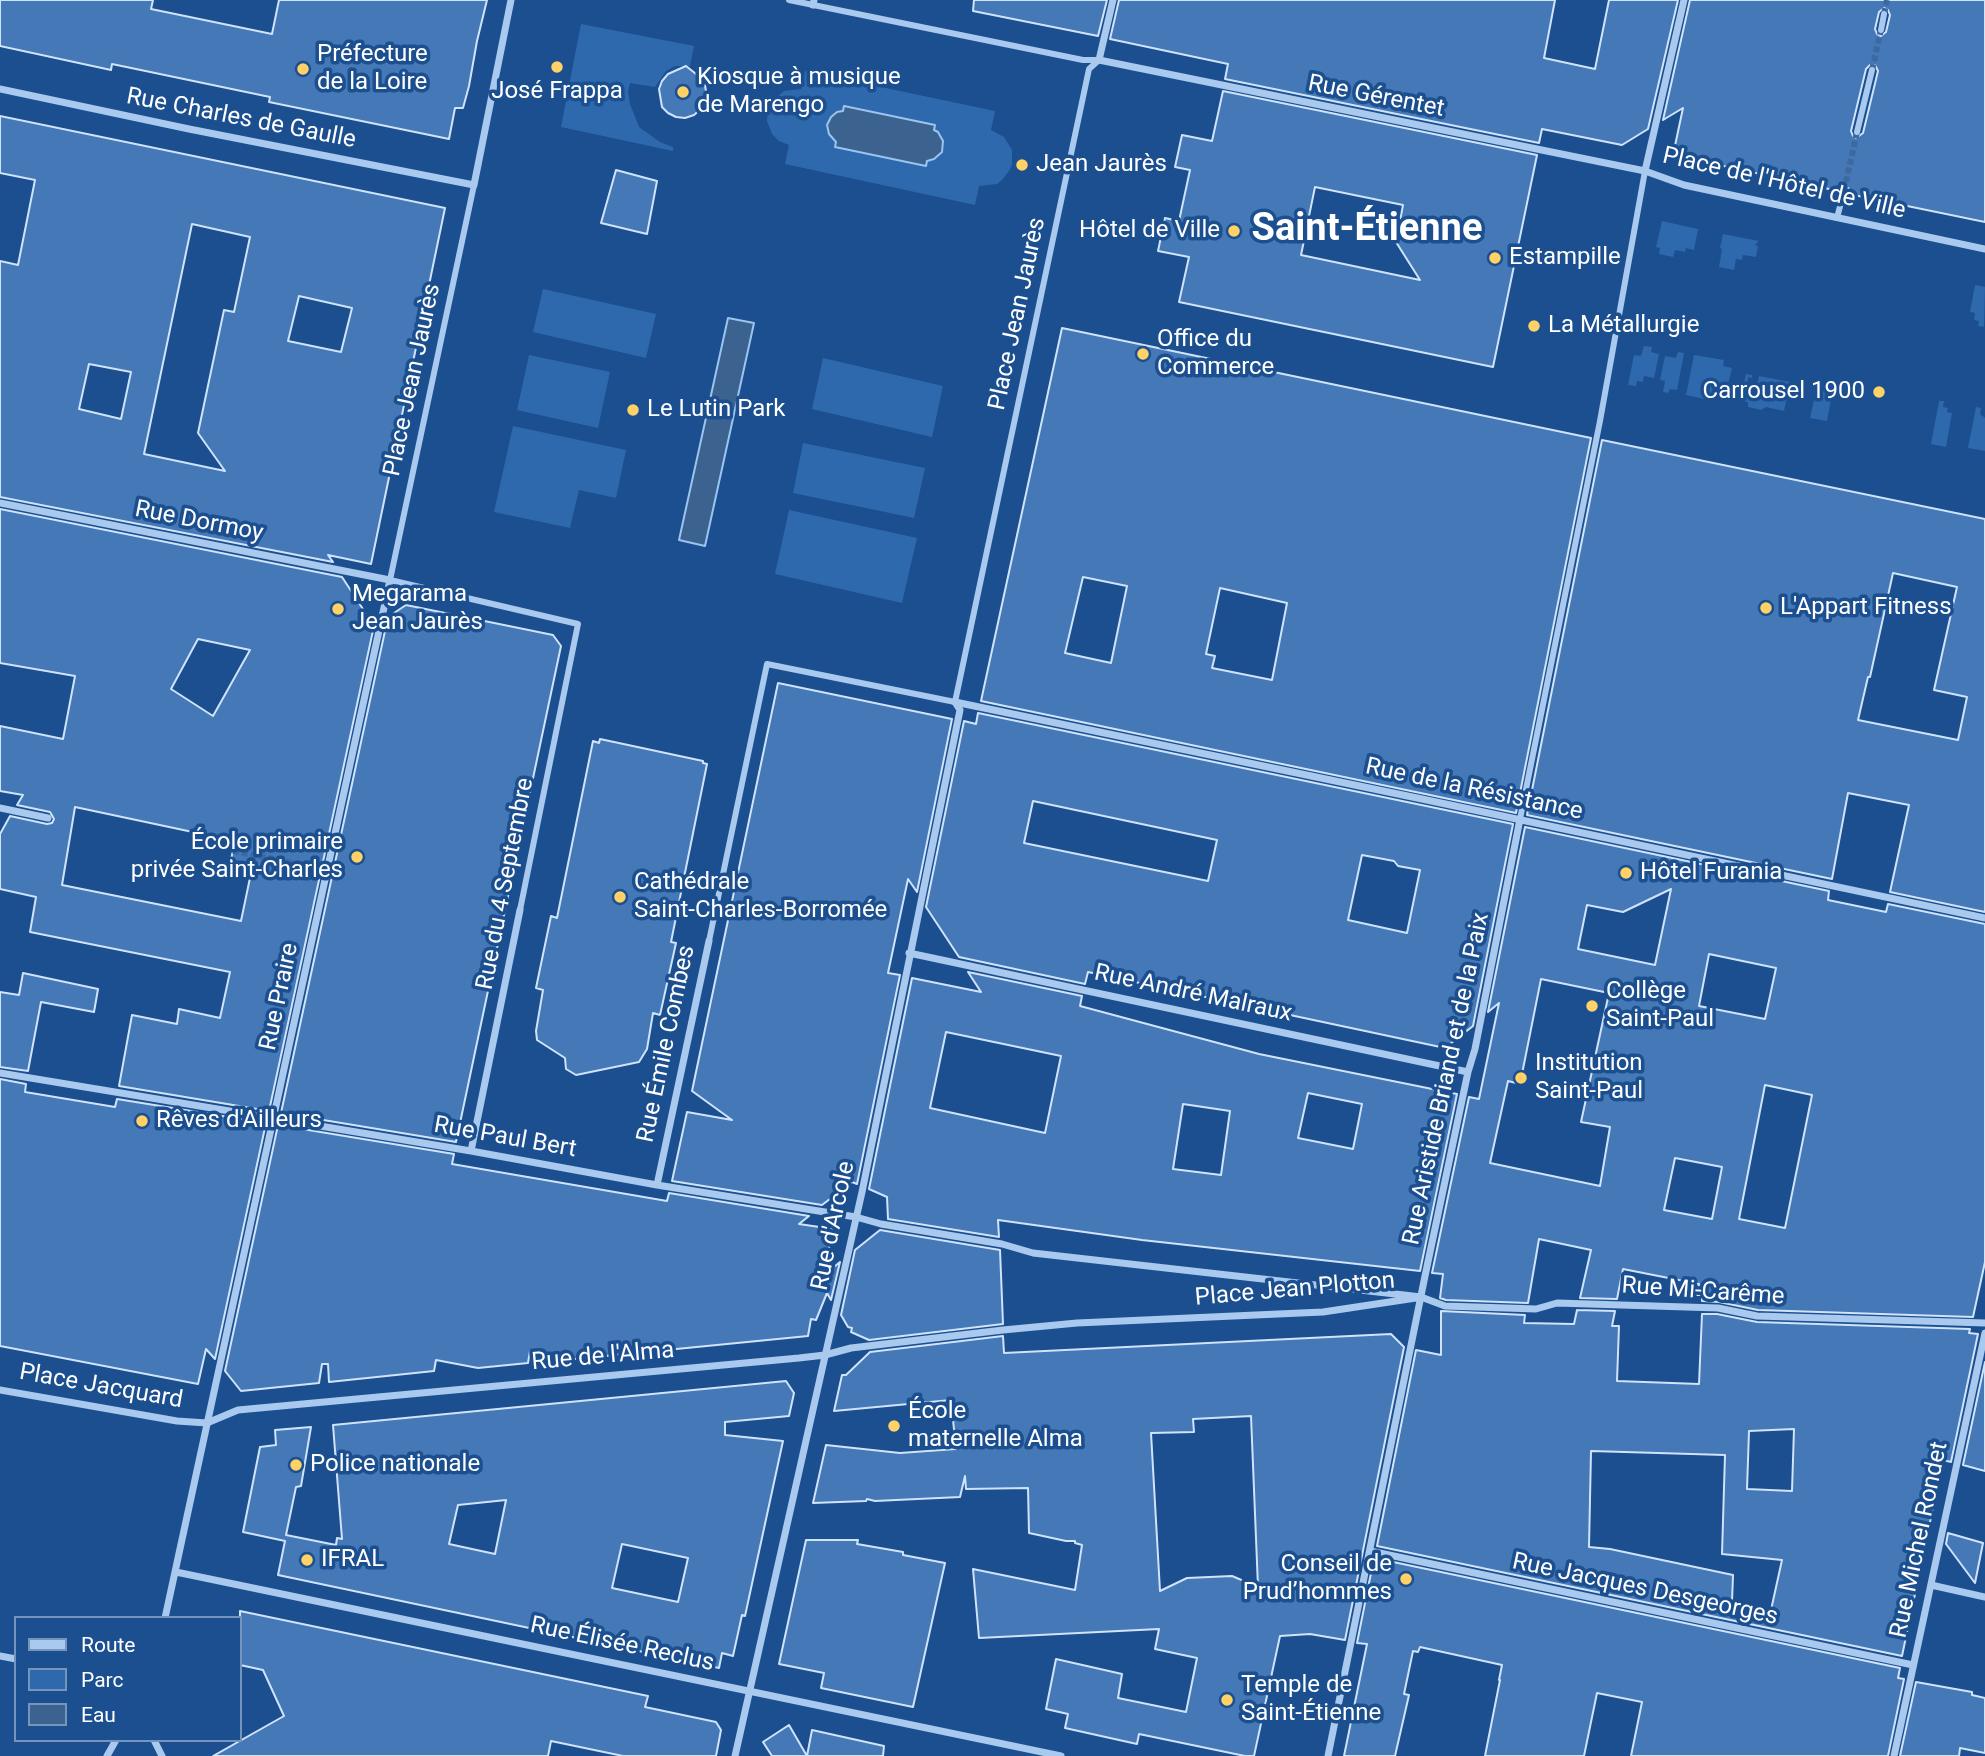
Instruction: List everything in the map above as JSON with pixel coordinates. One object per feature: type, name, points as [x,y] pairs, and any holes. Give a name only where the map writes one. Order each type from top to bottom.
[{"type":"street","name":"Place Jean Jaurès","points":[[390,580],[511,0]]},
{"type":"street","points":[[789,0],[1083,60],[1099,60],[1112,0]]},
{"type":"street","points":[[1645,171],[1684,0]]},
{"type":"street","points":[[1881,30],[1884,14]]},
{"type":"street","name":"Place Jean Jaurès","points":[[955,702],[1089,69],[1099,60]]},
{"type":"street","name":"Rue Gérentet","points":[[1099,60],[1645,171]]},
{"type":"street","points":[[1857,132],[1872,70]]},
{"type":"street","name":"Rue Charles de Gaulle","points":[[0,89],[190,130],[474,185]]},
{"type":"street","name":"Place de l'Hôtel de Ville","points":[[1602,409],[1645,171],[1684,186],[1985,249]]},
{"type":"street","points":[[1838,218],[1844,191]]},
{"type":"street","name":"Rue Aristide Briand et de la Paix","points":[[1328,1756],[1421,1297],[1475,1049],[1602,409]]},
{"type":"street","name":"Rue Dormoy","points":[[0,503],[390,580]]},
{"type":"street","name":"Rue du 4 Septembre","points":[[390,580],[578,624],[471,1151]]},
{"type":"street","name":"Rue Praire","points":[[207,1423],[390,580]]},
{"type":"street","name":"Rue Émile Combes","points":[[657,1185],[767,664],[955,702]]},
{"type":"street","name":"Rue de la Résistance","points":[[955,702],[1985,918]]},
{"type":"street","name":"Rue d'Arcole","points":[[735,1756],[856,1217],[960,710],[955,702]]},
{"type":"street","points":[[0,808],[48,818]]},
{"type":"street","name":"Rue André Malraux","points":[[909,953],[1468,1072]]},
{"type":"street","name":"Rue Paul Bert","points":[[0,1073],[471,1151],[1002,1244]]},
{"type":"street","name":"Place Jean Plotton","points":[[1002,1244],[1033,1253],[1421,1297]]},
{"type":"street","name":"Place Jean Plotton","points":[[1003,1330],[1077,1323],[1323,1312],[1421,1297]]},
{"type":"street","name":"Rue Mi-Carême","points":[[1421,1297],[1445,1306],[1536,1309],[1557,1303],[1718,1308],[1756,1316],[1985,1323]]},
{"type":"street","name":"Rue de l'Alma","points":[[207,1423],[238,1410],[825,1355],[851,1348],[1003,1330]]},
{"type":"street","name":"Rue Michel Rondet","points":[[1894,1756],[1985,1333]]},
{"type":"street","name":"Place Jacquard","points":[[0,1390],[177,1421],[207,1423],[165,1616]]},
{"type":"street","name":"Rue Jacques Desgeorges","points":[[1370,1552],[1913,1665]]},
{"type":"street","name":"Rue Élisée Reclus","points":[[176,1572],[1061,1756]]},
{"type":"street","points":[[1931,1585],[1985,1597]]},
{"type":"green space","points":[[581,24],[694,46],[690,66],[675,66],[666,71],[655,87],[630,83],[628,92],[639,127],[660,142],[673,147],[673,151],[561,127]]},
{"type":"green space","points":[[805,71],[995,111],[991,130],[1004,137],[1012,150],[1012,165],[997,184],[979,186],[975,205],[785,164],[789,145],[772,134],[767,121],[768,108],[784,91],[801,89]],"holes":[[[844,107],[935,125],[934,159],[927,161],[927,165],[835,147],[836,142],[827,129],[833,114],[843,111]]]},
{"type":"green space","points":[[1662,221],[1698,229],[1694,250],[1675,250],[1673,257],[1659,254],[1660,248],[1656,247]]},
{"type":"green space","points":[[1723,234],[1759,241],[1755,245],[1758,246],[1756,257],[1743,255],[1742,260],[1736,259],[1734,270],[1719,267]]},
{"type":"green space","points":[[1975,285],[1985,287],[1984,327],[1978,326],[1979,321],[1974,320],[1975,313],[1970,312]]},
{"type":"green space","points":[[543,289],[656,314],[646,358],[533,332]]},
{"type":"green space","points":[[1644,346],[1652,347],[1651,352],[1659,354],[1654,378],[1644,376],[1643,382],[1637,381],[1636,386],[1628,385],[1634,355],[1641,356]]},
{"type":"green space","points":[[1678,352],[1684,353],[1677,390],[1663,392],[1665,381],[1660,380],[1665,356],[1676,358]]},
{"type":"green space","points":[[529,355],[610,372],[598,428],[517,410]]},
{"type":"green space","points":[[1694,355],[1724,360],[1723,366],[1732,368],[1725,397],[1709,397],[1708,400],[1686,395]]},
{"type":"green space","points":[[823,358],[943,386],[932,437],[812,409]]},
{"type":"green space","points":[[1746,374],[1752,375],[1752,378],[1748,377],[1746,391],[1755,393],[1759,376],[1790,382],[1784,411],[1766,407],[1761,410],[1748,407],[1748,402],[1740,401]]},
{"type":"green space","points":[[1817,386],[1833,389],[1827,421],[1810,418]]},
{"type":"green space","points":[[1939,401],[1944,401],[1943,407],[1952,413],[1946,447],[1931,444]]},
{"type":"green space","points":[[1976,407],[1981,408],[1980,414],[1985,418],[1985,451],[1968,448]]},
{"type":"green space","points":[[513,426],[626,450],[616,498],[579,490],[570,528],[494,512]]},
{"type":"green space","points":[[803,443],[925,468],[914,518],[793,493]]},
{"type":"green space","points":[[789,510],[917,538],[902,603],[775,574]]},
{"type":"water","points":[[844,106],[935,125],[934,130],[943,141],[942,152],[927,161],[926,166],[835,147],[836,142],[829,134],[827,125],[831,117],[843,111]]},
{"type":"water","points":[[728,318],[754,323],[705,546],[679,540]]},
{"type":"building","name":"Préfecture de la Loire","points":[[0,0],[153,0],[151,9],[272,34],[279,0],[487,0],[463,108],[455,108],[449,139],[269,102],[270,97],[112,64],[111,70],[0,46]]},
{"type":"building","points":[[974,0],[1107,0],[1098,36],[973,11]]},
{"type":"building","points":[[1119,0],[1555,0],[1544,58],[1595,69],[1609,0],[1678,0],[1648,129],[1622,145],[1542,129],[1539,143],[1225,79],[1228,64],[1110,39]]},
{"type":"building","points":[[1690,0],[1985,0],[1985,222],[1849,194],[1845,185],[1838,191],[1673,155],[1683,108],[1663,120]],"holes":[[[1884,8],[1890,15],[1886,32],[1881,36],[1875,29],[1879,12]],[[1875,65],[1878,71],[1863,133],[1856,138],[1851,131],[1866,69]]]},
{"type":"building","name":"Kiosque à musique de Marengo","points":[[686,66],[701,78],[707,98],[703,107],[694,115],[685,118],[676,117],[662,107],[659,89],[668,74]]},
{"type":"building","name":"Hôtel de Ville","points":[[1223,91],[1537,155],[1493,367],[1179,302],[1189,257],[1158,251],[1165,218],[1179,221],[1190,170],[1175,167],[1182,135],[1212,141]],"holes":[[[1315,187],[1403,205],[1396,242],[1420,280],[1301,255]]]},
{"type":"building","points":[[0,116],[445,208],[371,564],[328,555],[333,562],[0,497],[0,261],[18,265],[35,180],[0,173]],"holes":[[[192,224],[250,237],[234,312],[224,310],[198,433],[225,471],[144,454]],[[299,296],[352,308],[341,352],[288,341]],[[89,364],[131,372],[121,419],[79,409]]]},
{"type":"building","points":[[616,170],[657,181],[647,234],[601,223]]},
{"type":"building","points":[[1062,328],[1591,438],[1516,813],[981,701]],"holes":[[[1083,577],[1127,586],[1111,663],[1065,653]],[[1220,588],[1287,603],[1272,680],[1212,668],[1215,656],[1206,654]]]},
{"type":"building","points":[[1602,440],[1985,519],[1985,912],[1890,892],[1909,805],[1848,793],[1832,879],[1527,815]],"holes":[[[1893,573],[1957,587],[1934,690],[1967,697],[1958,740],[1858,720]]]},
{"type":"building","points":[[0,509],[342,577],[374,626],[269,1111],[119,1086],[132,1015],[177,1024],[179,1009],[220,1018],[230,972],[30,932],[36,897],[0,889],[0,834],[10,816],[47,824],[54,819],[50,812],[17,805],[23,795],[0,791],[0,726],[63,739],[75,676],[0,663]],"holes":[[[198,639],[250,650],[213,716],[171,689]],[[75,807],[235,841],[229,869],[251,873],[241,921],[62,885]]]},
{"type":"building","points":[[406,605],[553,635],[561,646],[456,1142],[281,1113],[388,617]]},
{"type":"building","points":[[778,683],[952,719],[917,892],[908,879],[888,973],[900,975],[857,1184],[852,1182],[822,1205],[672,1181],[687,1112],[732,1120],[692,1091]]},
{"type":"building","points":[[978,713],[1513,824],[1473,1026],[1445,1048],[1088,972],[1085,984],[959,957],[926,907],[964,721],[976,724]],"holes":[[[1033,801],[1217,840],[1208,881],[1024,843]],[[1362,855],[1394,861],[1398,866],[1420,870],[1407,933],[1348,920]]]},
{"type":"building","name":"Cathédrale Saint-Charles-Borromée","points":[[600,739],[707,764],[671,942],[676,943],[660,1015],[653,1013],[647,1049],[639,1062],[576,1075],[566,1069],[565,1058],[537,1040],[543,990],[536,988],[551,916],[557,918],[593,741],[599,743]]},
{"type":"building","points":[[1525,827],[1829,891],[1828,900],[1886,912],[1888,904],[1985,924],[1985,1262],[1973,1317],[1758,1310],[1702,1301],[1702,1295],[1697,1295],[1699,1284],[1623,1269],[1617,1299],[1580,1298],[1591,1250],[1539,1239],[1528,1303],[1440,1298],[1443,1274],[1432,1273],[1469,1097],[1479,1099],[1499,1003],[1488,1012]],"holes":[[[1671,889],[1655,965],[1578,949],[1587,905],[1623,912]],[[1709,954],[1776,968],[1765,1019],[1699,1006]],[[1541,979],[1609,993],[1581,1122],[1610,1127],[1600,1186],[1490,1163],[1508,1081],[1520,1084]],[[1765,1085],[1812,1095],[1785,1228],[1739,1219]],[[1675,1158],[1722,1167],[1712,1219],[1664,1210]]]},
{"type":"building","points":[[968,972],[1082,996],[1080,1006],[1259,1054],[1457,1094],[1420,1271],[1142,1240],[998,1220],[999,1237],[888,1219],[887,1197],[869,1189],[912,978],[981,992]],"holes":[[[946,1032],[1061,1056],[1045,1133],[930,1108]],[[1308,1093],[1362,1104],[1353,1149],[1298,1138]],[[1183,1104],[1230,1111],[1221,1175],[1173,1169]]]},
{"type":"building","points":[[23,973],[98,989],[94,1012],[41,1002],[28,1071],[0,1067],[0,992],[19,995]]},
{"type":"building","points":[[0,1079],[26,1084],[25,1092],[115,1107],[117,1099],[266,1123],[215,1359],[206,1349],[198,1384],[0,1346]]},
{"type":"building","points":[[278,1125],[454,1154],[452,1164],[667,1201],[669,1193],[809,1216],[799,1224],[833,1229],[823,1276],[840,1262],[831,1300],[827,1293],[816,1320],[811,1319],[808,1336],[575,1359],[530,1351],[528,1363],[478,1368],[436,1360],[434,1371],[329,1382],[328,1364],[322,1364],[319,1383],[241,1391],[225,1371]]},
{"type":"building","points":[[880,1230],[1000,1250],[1003,1324],[869,1340],[851,1332],[852,1328],[848,1327],[841,1315],[855,1250]]},
{"type":"building","points":[[1577,1310],[1615,1311],[1612,1326],[1619,1326],[1617,1381],[1699,1384],[1702,1314],[1717,1314],[1757,1322],[1970,1329],[1969,1333],[1978,1334],[1951,1462],[1943,1460],[1902,1656],[1377,1546],[1416,1350],[1441,1355],[1441,1311],[1525,1315],[1524,1323],[1574,1324]],"holes":[[[1794,1429],[1792,1491],[1747,1489],[1749,1431]],[[1591,1451],[1725,1455],[1722,1554],[1782,1560],[1771,1610],[1732,1602],[1733,1575],[1589,1547]]]},
{"type":"building","points":[[1391,1334],[1404,1347],[1345,1640],[1310,1634],[1280,1636],[1254,1756],[1139,1734],[1137,1744],[1065,1728],[1068,1714],[1046,1709],[1056,1659],[1122,1674],[1118,1698],[1186,1712],[1197,1658],[1155,1649],[1159,1629],[979,1638],[973,1569],[1075,1590],[1082,1545],[1075,1541],[1029,1533],[1028,1488],[966,1489],[965,1476],[960,1497],[813,1503],[826,1445],[900,1453],[956,1449],[951,1400],[834,1411],[842,1375],[846,1375],[870,1352],[1003,1336],[1004,1353]],"holes":[[[1251,1416],[1258,1587],[1232,1576],[1187,1578],[1160,1591],[1151,1433],[1194,1432],[1193,1419]]]},
{"type":"building","points":[[1985,1362],[1985,1471],[1963,1465]]},
{"type":"building","points":[[786,1381],[794,1393],[789,1416],[725,1422],[725,1435],[783,1441],[745,1616],[742,1615],[733,1656],[722,1653],[719,1668],[278,1575],[285,1541],[243,1532],[260,1447],[276,1445],[275,1430],[311,1427],[301,1486],[296,1487],[286,1535],[336,1545],[337,1538],[342,1539],[333,1425]],"holes":[[[506,1500],[495,1554],[449,1544],[458,1505]],[[622,1544],[688,1558],[678,1602],[612,1588]]]},
{"type":"building","points":[[1948,1533],[1983,1543],[1975,1583],[1946,1544]]},
{"type":"building","points":[[806,1540],[858,1540],[857,1544],[945,1563],[913,1707],[821,1688],[824,1673],[779,1664]]},
{"type":"building","points":[[1374,1558],[1900,1668],[1898,1678],[1904,1679],[1888,1756],[1631,1756],[1642,1702],[1597,1693],[1584,1756],[1485,1756],[1502,1665],[1420,1647],[1418,1652],[1413,1651],[1404,1694],[1409,1695],[1395,1756],[1344,1756],[1367,1644],[1357,1643]]},
{"type":"building","points":[[240,1611],[648,1696],[645,1707],[716,1722],[721,1730],[716,1756],[623,1756],[551,1741],[548,1756],[213,1756],[284,1716],[263,1670],[242,1665]]},
{"type":"building","points":[[1916,1682],[1972,1692],[1972,1695],[1985,1698],[1985,1753],[1960,1748],[1959,1756],[1900,1756]]},
{"type":"building","points":[[789,1725],[807,1756],[772,1756],[763,1742]]},
{"type":"building","points":[[812,1730],[884,1746],[883,1756],[807,1756]]},
{"type":"tunnel","points":[[1884,14],[1887,0]]},
{"type":"tunnel","points":[[1872,70],[1881,30]]},
{"type":"tunnel","points":[[1844,191],[1857,132]]},
{"type":"tunnel","points":[[233,851],[308,866]]},
{"type":"place","name":"José Frappa","points":[[557,67]]},
{"type":"place","name":"Préfecture de la Loire","points":[[303,69]]},
{"type":"place","name":"Kiosque à musique de Marengo","points":[[683,92]]},
{"type":"place","name":"Jean Jaurès","points":[[1022,165]]},
{"type":"place","name":"Hôtel de Ville","points":[[1234,231]]},
{"type":"place","name":"Estampille","points":[[1495,258]]},
{"type":"place","name":"La Métallurgie","points":[[1534,326]]},
{"type":"place","name":"Office du Commerce","points":[[1143,354]]},
{"type":"place","name":"Carrousel 1900","points":[[1879,392]]},
{"type":"place","name":"Le Lutin Park","points":[[633,410]]},
{"type":"place","name":"L'Appart Fitness","points":[[1766,608]]},
{"type":"place","name":"Megarama Jean Jaurès","points":[[338,609]]},
{"type":"place","name":"École primaire privée Saint-Charles","points":[[357,857]]},
{"type":"place","name":"Hôtel Furania","points":[[1626,873]]},
{"type":"place","name":"Cathédrale Saint-Charles-Borromée","points":[[620,897]]},
{"type":"place","name":"Collège Saint-Paul","points":[[1592,1006]]},
{"type":"place","name":"Institution Saint-Paul","points":[[1521,1078]]},
{"type":"place","name":"Rêves d'Ailleurs","points":[[142,1121]]},
{"type":"place","name":"École maternelle Alma","points":[[894,1426]]},
{"type":"place","name":"Police nationale","points":[[296,1465]]},
{"type":"place","name":"IFRAL","points":[[307,1560]]},
{"type":"place","name":"Conseil de Prud’hommes","points":[[1406,1579]]},
{"type":"place","name":"Temple de Saint-Étienne","points":[[1227,1700]]},
{"type":"district","name":"Saint-Étienne","points":[[1367,230]]}]
